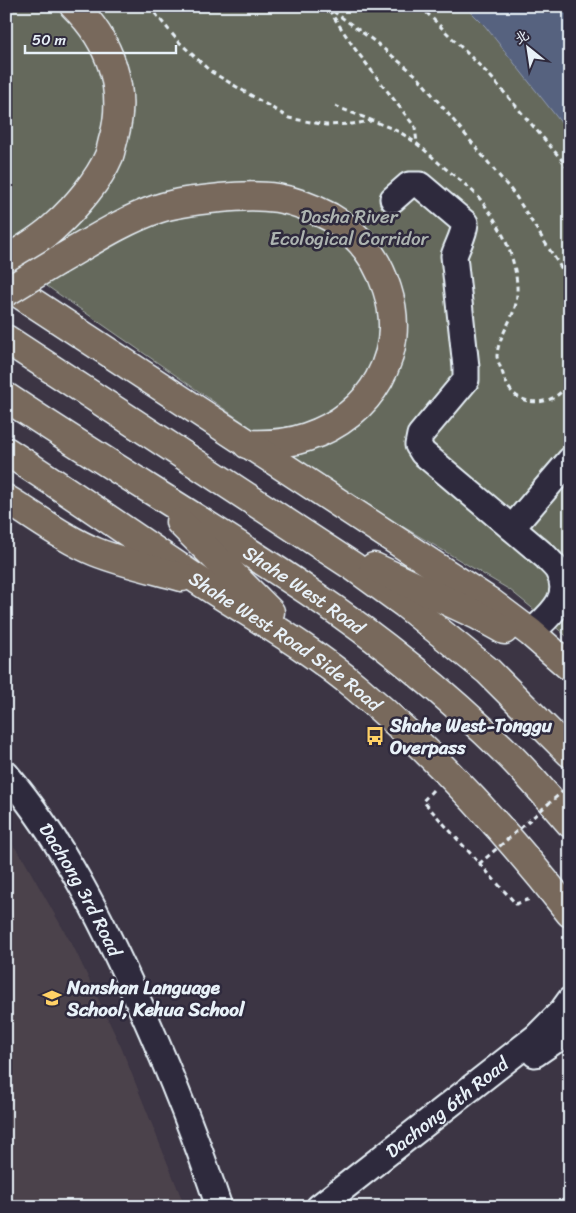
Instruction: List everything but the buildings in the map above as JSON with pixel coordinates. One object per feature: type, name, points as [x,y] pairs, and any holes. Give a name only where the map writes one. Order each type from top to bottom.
[{"type":"main road","points":[[6,260],[35,243],[56,226],[92,184],[109,156],[116,129],[118,110],[118,90],[114,70],[98,33],[74,6]]},
{"type":"main road","points":[[6,292],[111,230],[158,208],[198,200],[263,196],[300,203],[329,217],[355,235],[370,252],[385,281],[391,303],[392,339],[388,359],[381,377],[357,408],[340,421],[308,437],[280,444],[247,444]]},
{"type":"main road","points":[[6,285],[490,602],[531,633],[570,667]]},
{"type":"main road","points":[[6,339],[354,567],[405,604],[488,671],[570,753]]},
{"type":"main road","name":"Shahe West Road","points":[[6,397],[308,591],[364,631],[434,687],[492,739],[510,756],[570,823]]},
{"type":"main road","name":"Shahe West Road Side Road","points":[[6,451],[52,480],[203,583],[308,650],[345,678],[389,716],[455,780],[521,853],[570,914]]},
{"type":"main road","points":[[143,486],[308,650]]},
{"type":"main road","points":[[6,499],[74,541],[95,551],[116,559],[203,583]]},
{"type":"main road","points":[[298,531],[477,615],[570,667]]},
{"type":"street","points":[[392,199],[409,185],[420,185],[465,222],[464,235],[457,246],[454,256],[466,380],[420,435],[418,445],[423,453],[546,557],[560,573],[564,590],[558,607],[531,633]]},
{"type":"street","points":[[512,528],[570,460]]},
{"type":"street","name":"Dachong 3rd Road","points":[[6,774],[21,792],[54,841],[90,903],[112,946],[181,1102],[203,1158],[219,1207]]},
{"type":"street","name":"Dachong 6th Road","points":[[319,1207],[536,1037],[562,1011],[570,1000]]},
{"type":"street","name":"Dachong 6th Road","points":[[343,1207],[544,1047],[570,1034]]},
{"type":"path","points":[[149,6],[178,41],[210,71],[290,118],[326,124],[352,124],[372,121]]},
{"type":"path","points":[[420,6],[491,77],[562,160],[570,172]]},
{"type":"path","points":[[327,7],[355,49],[414,127],[417,144]]},
{"type":"path","points":[[327,7],[374,41],[417,76],[516,195],[570,282]]},
{"type":"path","points":[[570,526],[568,534],[570,550]]},
{"type":"path","points":[[480,864],[570,785]]},
{"type":"path","points":[[434,790],[423,801],[516,904],[532,898]]},
{"type":"shaded area","name":"Nanshan Language School, Kehua School","points":[[6,836],[22,857],[75,950],[121,1047],[185,1207],[6,1207]]},
{"type":"green space","name":"Dasha River Ecological Corridor","points":[[6,6],[570,6],[570,639],[510,590],[341,490],[44,284],[6,255]]},
{"type":"water","points":[[465,6],[570,6],[570,134],[485,26]]},
{"type":"place","name":"Shahe West-Tonggu Overpass","points":[[375,736]]},
{"type":"place","name":"Nanshan Language School, Kehua School","points":[[52,998]]}]
